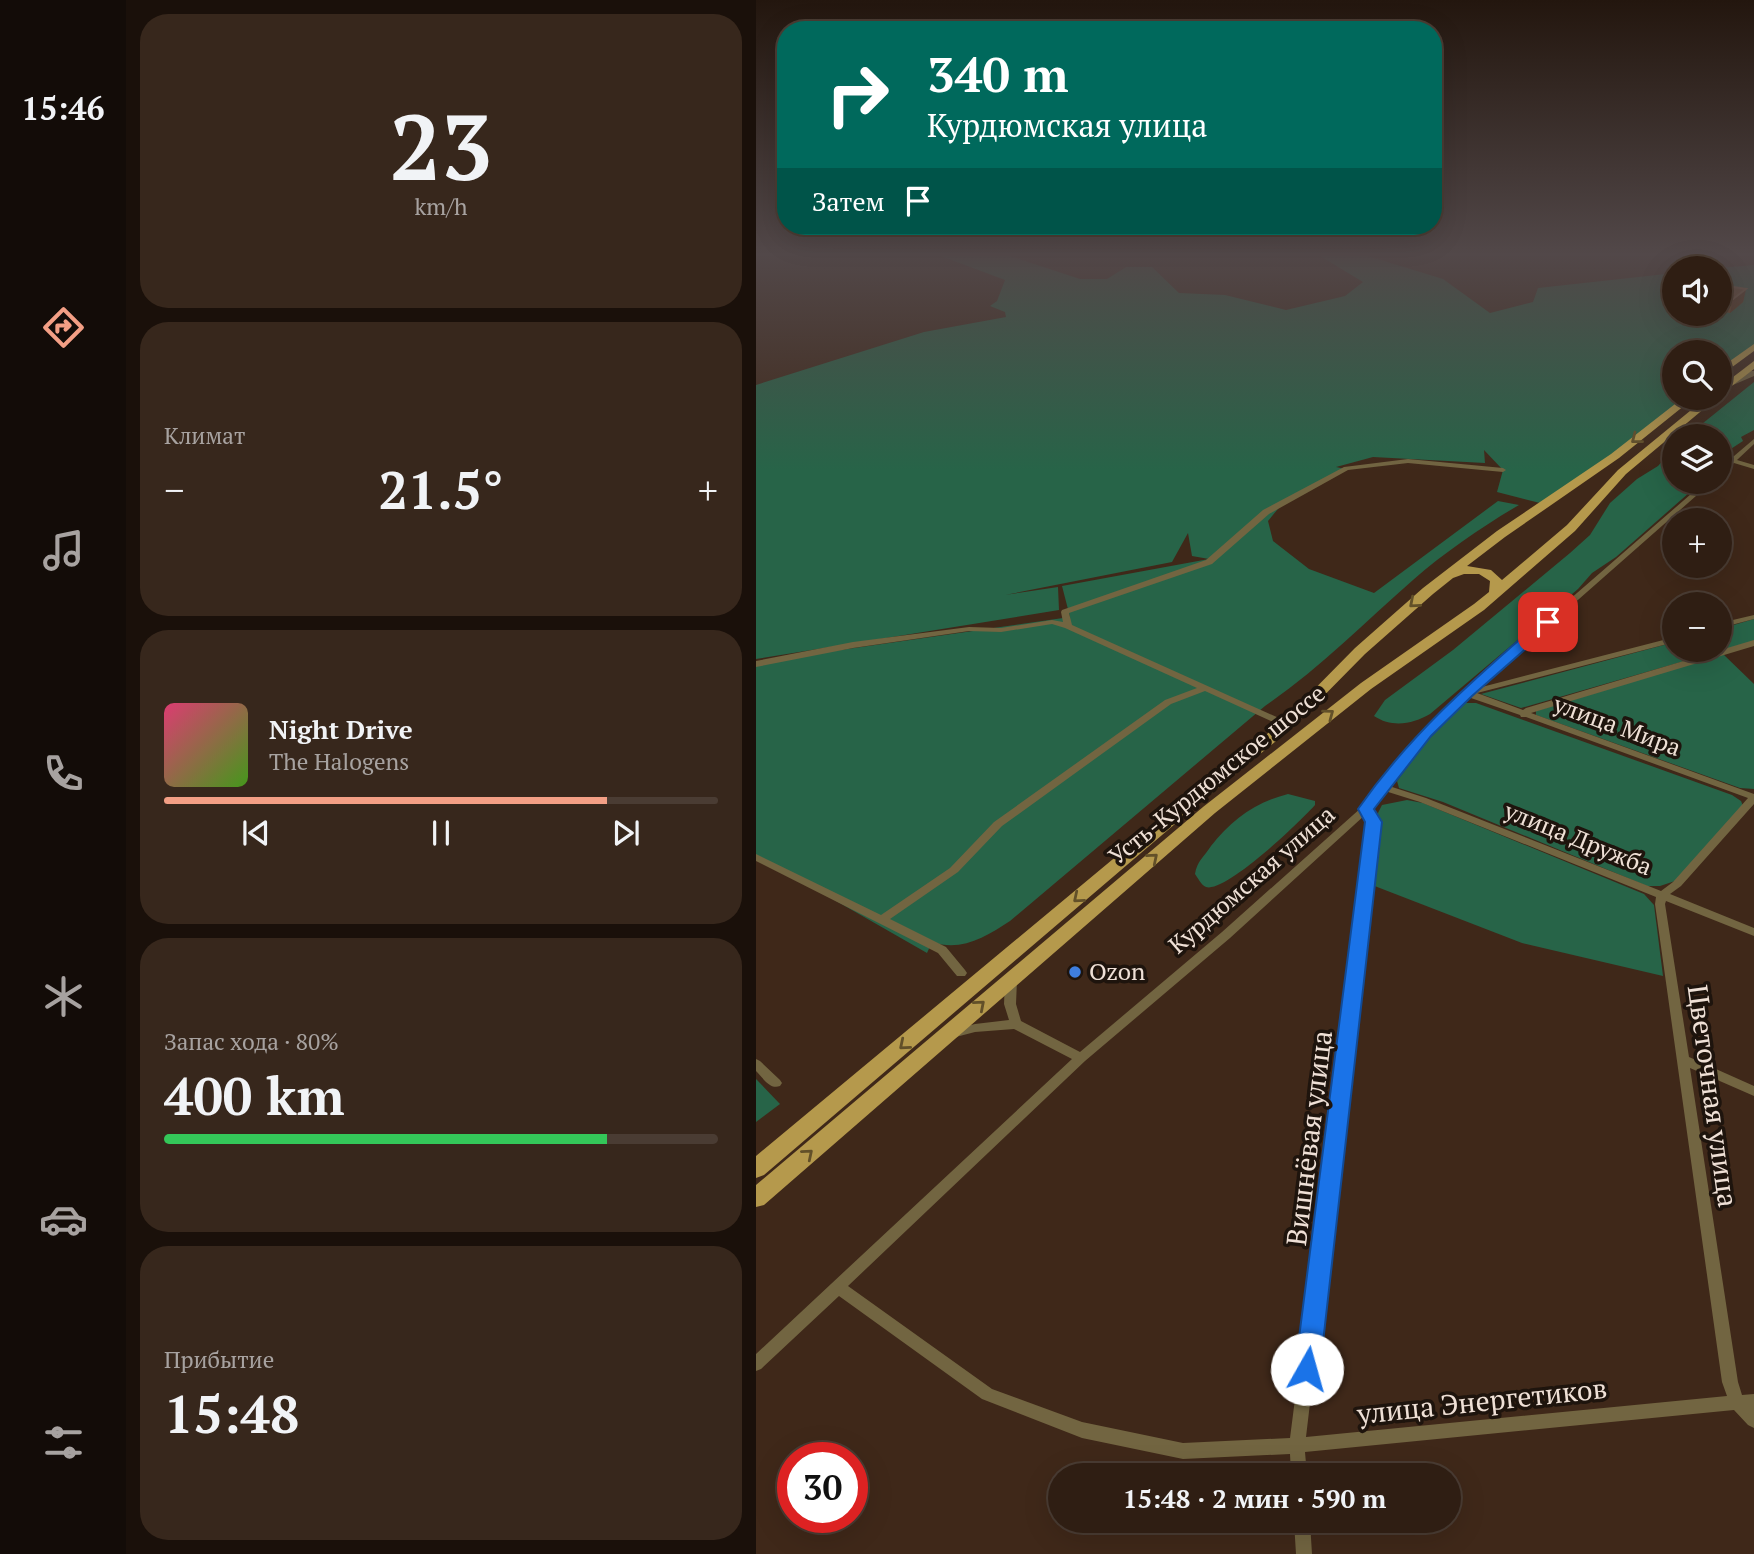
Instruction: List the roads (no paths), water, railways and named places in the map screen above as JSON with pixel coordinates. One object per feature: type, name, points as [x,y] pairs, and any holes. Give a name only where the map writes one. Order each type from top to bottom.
[{"type":"main road","points":[[1732,364],[1754,347]]},
{"type":"main road","points":[[1732,382],[1754,364]]},
{"type":"main road","name":"Усть-Курдюмское шоссе","points":[[756,1169],[1182,810],[1287,725],[1360,651],[1444,578],[1481,549],[1615,456],[1673,410]]},
{"type":"main road","name":"Усть-Курдюмское шоссе","points":[[756,1198],[1209,810],[1309,729],[1479,607],[1571,528],[1622,472],[1697,410]]},
{"type":"main road","points":[[1481,549],[1478,559],[1488,569],[1510,571],[1526,567]]},
{"type":"main road","points":[[1444,578],[1468,570],[1490,573],[1496,580],[1495,593]]},
{"type":"street","points":[[1732,383],[1754,373]]},
{"type":"street","points":[[1733,461],[1754,441]]},
{"type":"street","points":[[1068,625],[1065,611],[1209,562],[1266,512],[1346,468],[1408,461],[1503,470]]},
{"type":"street","points":[[1733,461],[1754,467]]},
{"type":"street","name":"Курдюмская улица","points":[[756,1364],[1081,1058],[1226,935],[1366,809],[1426,733],[1467,693],[1695,494]]},
{"type":"street","points":[[1732,623],[1754,617]]},
{"type":"street","points":[[756,664],[853,645],[970,629],[1001,630],[1052,622],[1068,625],[1287,725]]},
{"type":"street","points":[[1467,693],[1592,663],[1662,643]]},
{"type":"street","points":[[1524,715],[1529,710],[1754,643]]},
{"type":"street","points":[[883,919],[954,870],[1009,816],[1168,702],[1202,688]]},
{"type":"street","name":"улица Мира","points":[[1467,693],[1754,798]]},
{"type":"street","name":"улица Дружба","points":[[1385,788],[1754,932]]},
{"type":"street","points":[[1662,895],[1677,884],[1754,798]]},
{"type":"street","name":"Вишнёвая улица","points":[[1298,1463],[1297,1446],[1374,822],[1366,809]]},
{"type":"street","points":[[756,857],[942,950],[961,973]]},
{"type":"street","name":"Цветочная улица","points":[[1662,895],[1660,904],[1730,1382],[1737,1402],[1754,1420]]},
{"type":"street","points":[[1012,978],[1010,1004],[1016,1024]]},
{"type":"street","points":[[945,1036],[975,1028],[1016,1024],[1081,1058]]},
{"type":"street","points":[[1683,1060],[1754,1091]]},
{"type":"street","points":[[756,1064],[776,1083]]},
{"type":"street","name":"улица Энергетиков","points":[[838,1287],[987,1394],[1082,1430],[1183,1451],[1297,1446],[1754,1401]]},
{"type":"street","points":[[1303,1533],[1304,1554]]},
{"type":"place","name":"Ozon","points":[[1075,972]]}]
